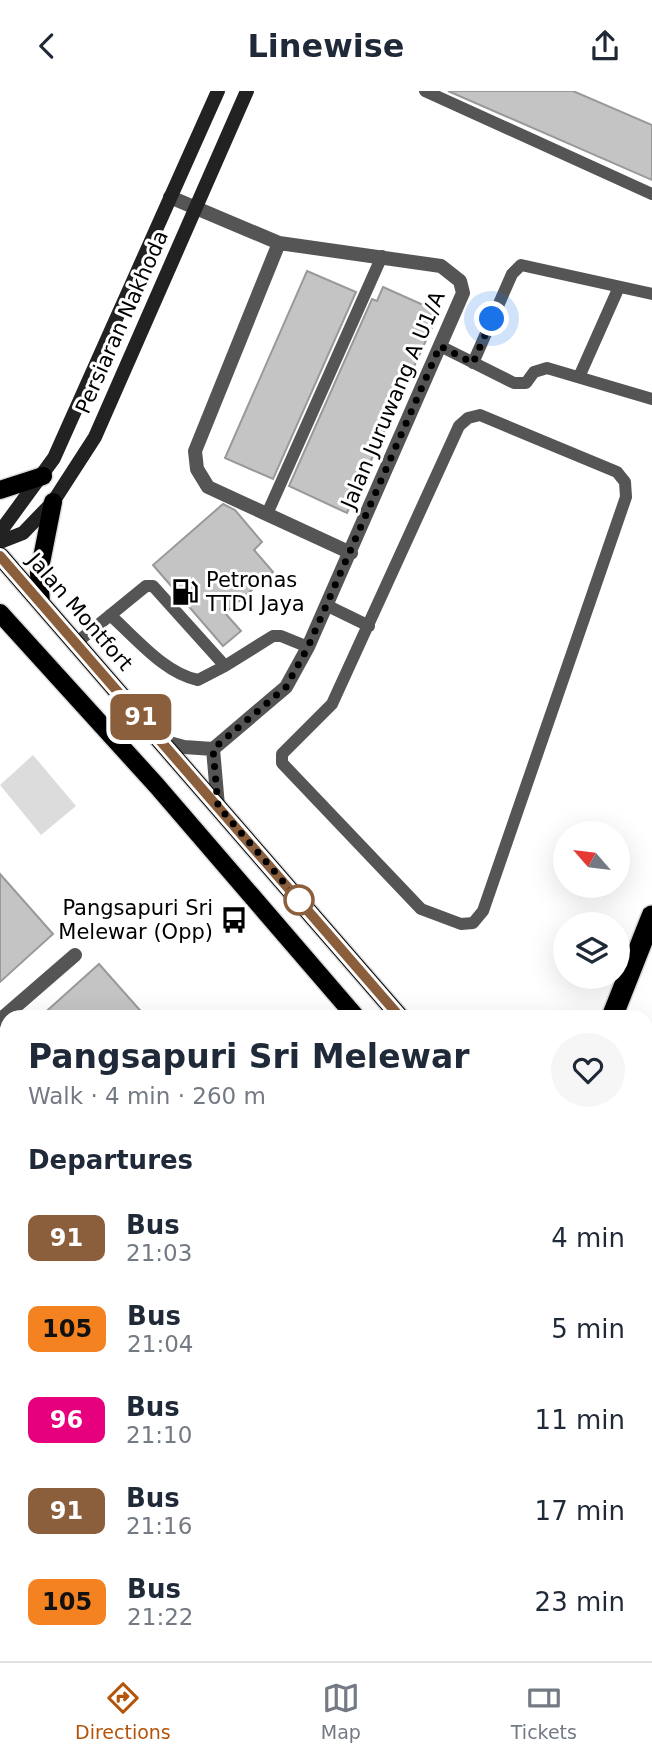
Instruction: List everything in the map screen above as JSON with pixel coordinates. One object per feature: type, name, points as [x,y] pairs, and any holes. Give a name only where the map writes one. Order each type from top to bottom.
[{"type":"highway","points":[[615,1010],[652,916]]},
{"type":"main road","points":[[0,490],[43,476]]},
{"type":"main road","points":[[41,603],[39,573],[52,502]]},
{"type":"main road","name":"Jalan Montfort","points":[[0,556],[394,1010]]},
{"type":"main road","points":[[0,613],[166,797],[350,1010]]},
{"type":"main road","points":[[0,632],[28,645]]},
{"type":"street","name":"Persiaran Nakhoda","points":[[0,532],[54,458],[218,91]]},
{"type":"street","name":"Persiaran Nakhoda","points":[[0,542],[23,533],[52,502],[95,437],[247,91]]},
{"type":"street","name":"Jalan Juruwang A U1/A","points":[[170,197],[279,243],[441,266],[460,281],[463,293],[308,647],[286,687],[213,749]]},
{"type":"street","points":[[279,243],[195,451],[197,469],[208,487],[351,553]]},
{"type":"street","points":[[162,741],[184,747],[213,749],[218,806]]},
{"type":"street","points":[[12,1010],[75,955]]},
{"type":"lane","points":[[425,91],[652,194]]},
{"type":"lane","points":[[267,514],[382,256]]},
{"type":"lane","points":[[473,363],[512,274],[521,265],[652,294]]},
{"type":"lane","points":[[579,377],[619,287]]},
{"type":"lane","points":[[440,346],[514,383],[526,383],[534,372],[547,367],[652,399]]},
{"type":"lane","points":[[480,415],[617,472],[625,482],[626,497],[483,911],[473,923],[461,924],[421,909],[282,763],[282,754],[332,704],[369,626],[460,426],[468,418],[480,415]]},
{"type":"lane","points":[[76,643],[146,586],[153,586],[225,666]]},
{"type":"lane","points":[[328,606],[369,626]]},
{"type":"lane","points":[[110,615],[173,670],[187,678],[198,680],[273,636],[281,636],[308,647]]},
{"type":"shaded area","points":[[33,755],[76,806],[41,835],[0,785]]},
{"type":"building","points":[[448,91],[573,91],[652,125],[652,180]]},
{"type":"building","points":[[307,271],[356,292],[273,479],[225,458]]},
{"type":"building","points":[[383,287],[439,312],[347,513],[289,486],[372,299],[377,301]]},
{"type":"building","points":[[223,504],[235,510],[262,542],[254,550],[273,572],[225,613],[241,631],[223,646],[153,565]]},
{"type":"building","points":[[0,874],[53,934],[0,982]]},
{"type":"building","points":[[99,964],[140,1010],[48,1010]]},
{"type":"bus line","name":"91","points":[[0,556],[394,1010]]},
{"type":"place","name":"Petronas TTDI Jaya","points":[[185,592]]},
{"type":"place","name":"Pangsapuri Sri Melewar (Opp)","points":[[234,920]]},
{"type":"route","points":[[299,900],[218,806],[213,775],[213,749],[286,687],[328,606],[440,346],[473,363],[492,319]]}]
